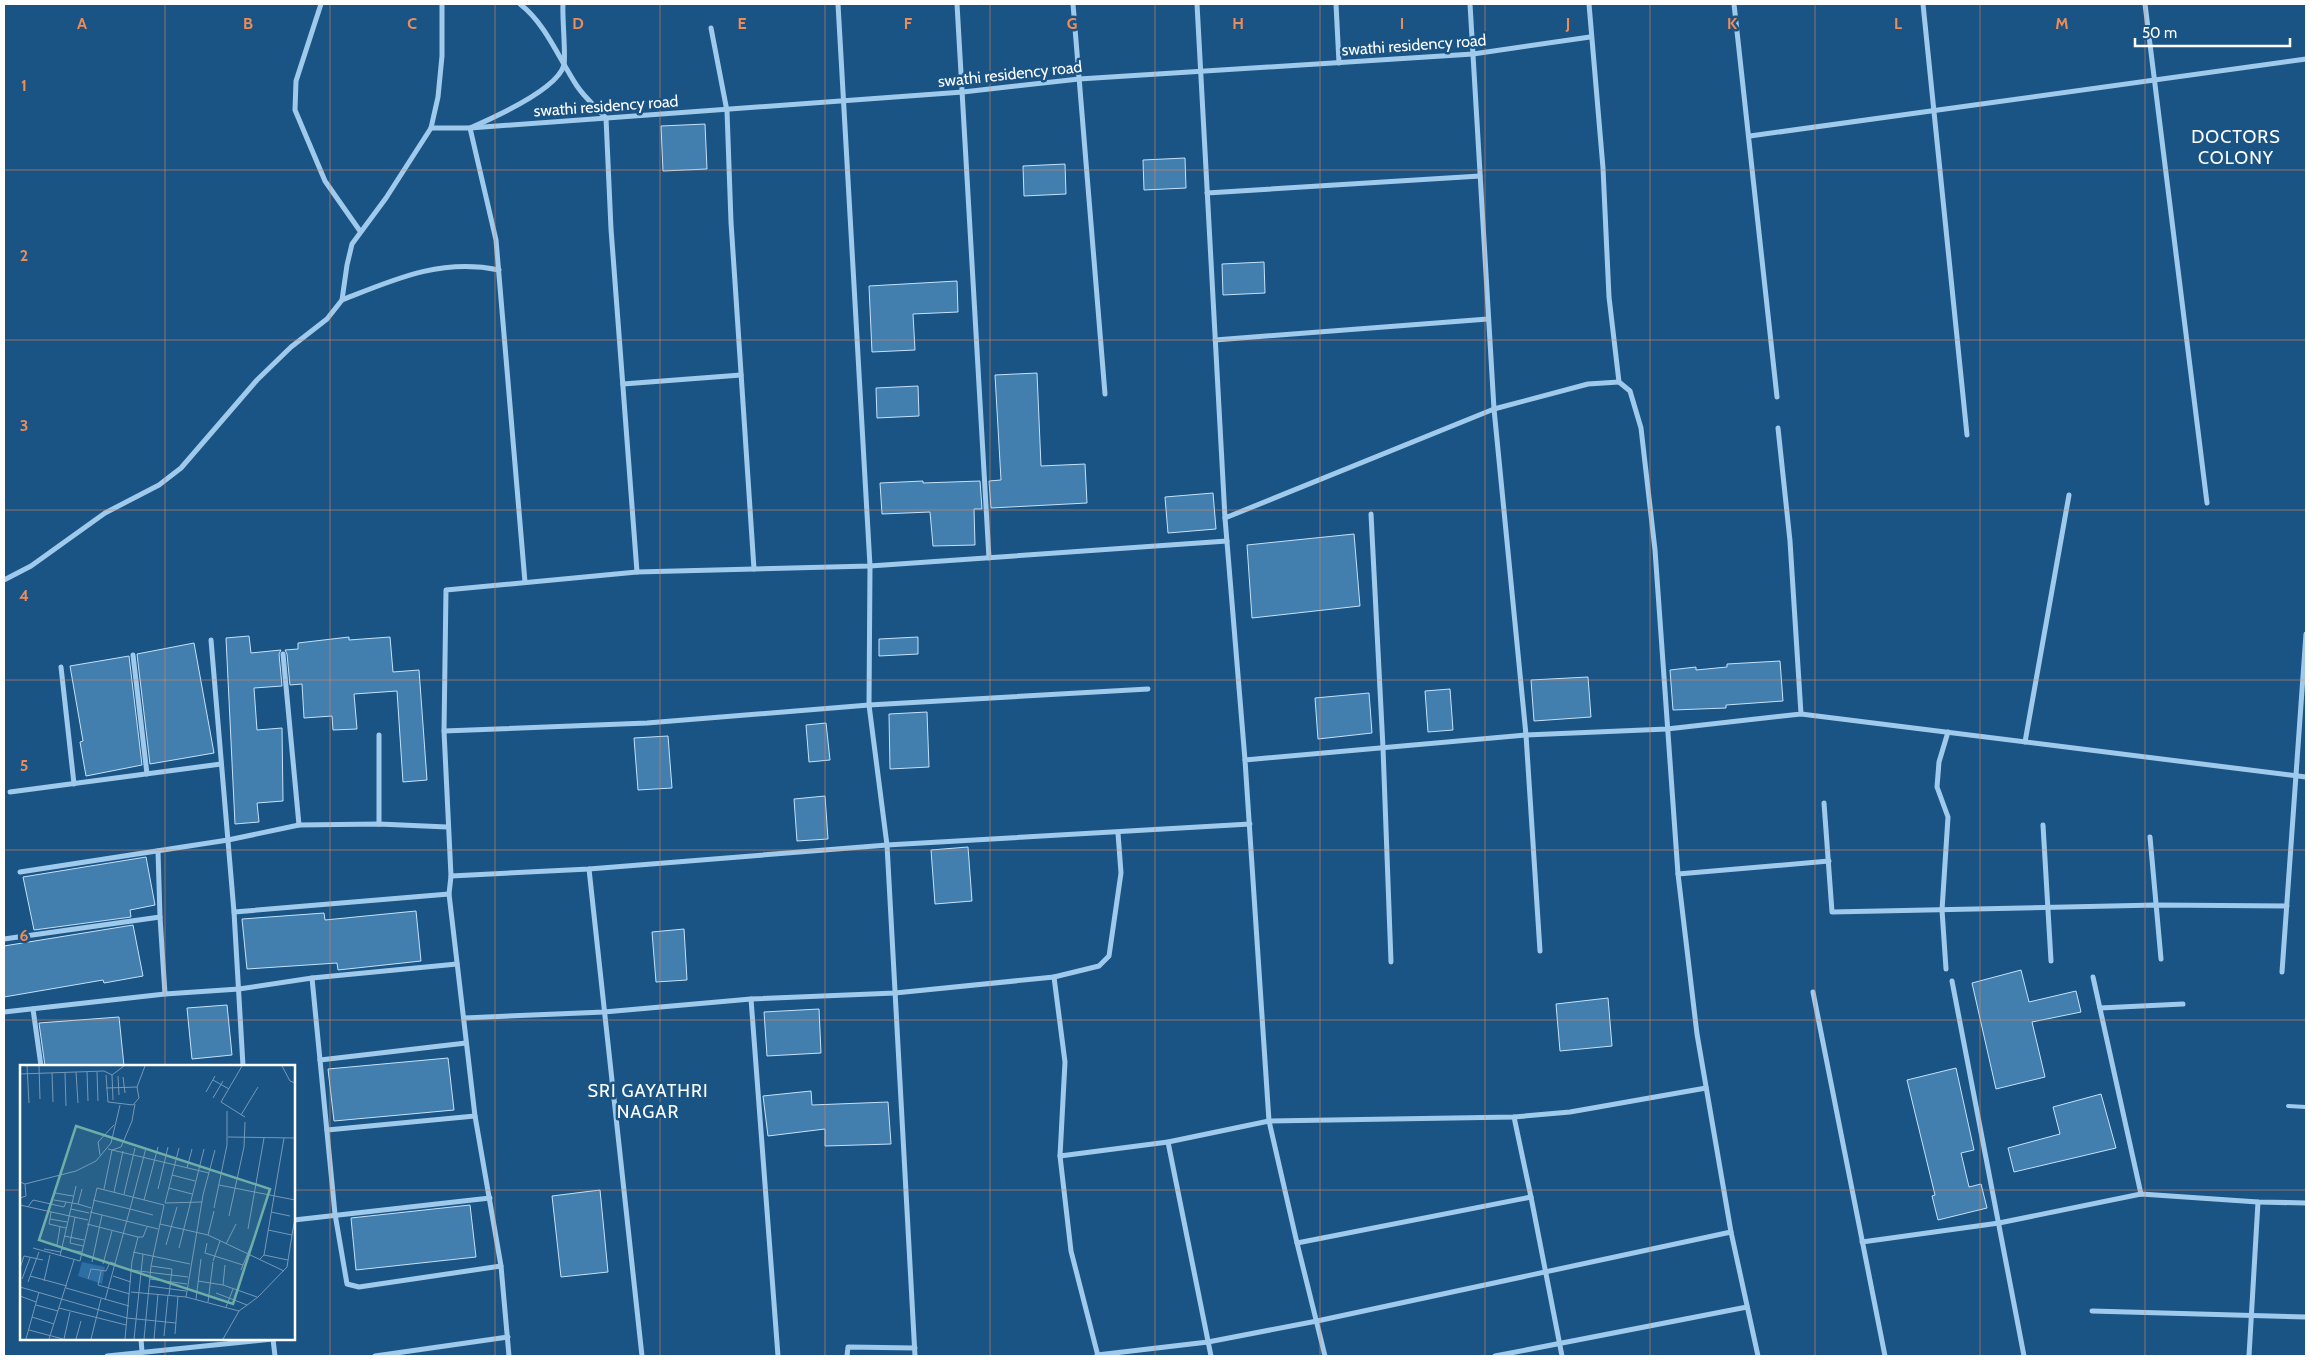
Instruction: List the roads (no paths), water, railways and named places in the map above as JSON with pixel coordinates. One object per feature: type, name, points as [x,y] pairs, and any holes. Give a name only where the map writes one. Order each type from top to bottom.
[{"type":"street","points":[[321,4],[296,81],[295,110],[325,182],[360,231]]},
{"type":"street","points":[[4,580],[31,566],[105,513],[159,485],[181,468],[257,380],[291,347],[327,319],[342,300],[352,244],[386,198],[431,128],[442,56],[442,4]]},
{"type":"street","points":[[520,4],[530,12],[578,89],[606,118],[611,229],[637,572]]},
{"type":"street","points":[[525,582],[496,240],[470,128],[541,90],[555,80],[564,65],[563,4]]},
{"type":"street","points":[[838,4],[870,566],[869,705],[887,845],[916,1356]]},
{"type":"street","points":[[957,4],[989,558]]},
{"type":"street","points":[[1073,4],[1105,394]]},
{"type":"street","points":[[1197,4],[1225,518],[1250,824],[1269,1121],[1325,1356]]},
{"type":"street","points":[[1336,4],[1338,63]]},
{"type":"street","points":[[1470,4],[1494,409],[1526,735],[1540,951]]},
{"type":"street","points":[[1589,4],[1590,37],[1603,168],[1609,297],[1619,382]]},
{"type":"street","points":[[1734,4],[1750,136],[1777,397]]},
{"type":"street","points":[[1923,4],[1967,435]]},
{"type":"street","points":[[2145,4],[2207,503]]},
{"type":"street","points":[[711,28],[727,111],[741,376],[754,569]]},
{"type":"street","name":"swathi residency road","points":[[431,128],[470,128],[727,111],[963,92],[1079,79],[1473,54],[1590,37]]},
{"type":"street","points":[[1750,136],[2306,59]]},
{"type":"street","points":[[1207,193],[1480,176]]},
{"type":"street","points":[[342,300],[423,270],[475,265],[499,270]]},
{"type":"street","points":[[1215,340],[1488,320]]},
{"type":"street","points":[[623,384],[741,376]]},
{"type":"street","points":[[1225,518],[1494,409],[1588,384],[1619,382],[1630,391],[1641,428],[1655,550],[1678,874],[1697,1034],[1731,1232],[1758,1356]]},
{"type":"street","points":[[1778,428],[1790,541],[1801,714]]},
{"type":"street","points":[[2025,742],[2069,495]]},
{"type":"street","points":[[1371,514],[1383,748],[1391,962]]},
{"type":"street","points":[[508,1356],[501,1266],[475,1116],[449,894],[451,876],[447,828],[444,732],[446,590],[637,572],[870,566],[1227,541]]},
{"type":"street","points":[[2282,972],[2306,634]]},
{"type":"street","points":[[211,640],[234,912],[242,1065]]},
{"type":"street","points":[[283,654],[299,826]]},
{"type":"street","points":[[134,655],[147,774]]},
{"type":"street","points":[[61,667],[74,784]]},
{"type":"street","points":[[444,732],[647,723],[869,705],[1148,689]]},
{"type":"street","points":[[1245,760],[1526,735],[1667,729],[1801,714],[2306,777]]},
{"type":"street","points":[[1946,969],[1942,910],[1948,817],[1937,787],[1939,762],[1948,732]]},
{"type":"street","points":[[378,735],[379,824]]},
{"type":"street","points":[[10,792],[221,764]]},
{"type":"street","points":[[1824,803],[1832,912],[2156,905],[2287,906]]},
{"type":"street","points":[[20,872],[228,840],[299,826],[379,824],[447,828]]},
{"type":"street","points":[[451,876],[589,868],[887,845],[1250,824]]},
{"type":"street","points":[[2043,825],[2051,961]]},
{"type":"street","points":[[464,1018],[604,1012],[751,999],[895,993],[1054,977],[1099,966],[1109,956],[1121,873],[1118,833]]},
{"type":"street","points":[[2150,837],[2161,958]]},
{"type":"street","points":[[158,851],[165,994]]},
{"type":"street","points":[[1678,874],[1828,861]]},
{"type":"street","points":[[589,868],[642,1356]]},
{"type":"street","points":[[234,912],[449,894]]},
{"type":"street","points":[[4,939],[160,917]]},
{"type":"street","points":[[4,1012],[165,994],[239,989],[312,978],[457,964]]},
{"type":"street","points":[[1054,977],[1065,1062],[1060,1156],[1072,1251],[1098,1356],[1208,1342],[1317,1321],[1546,1270],[1731,1232]]},
{"type":"street","points":[[2094,977],[2141,1194]]},
{"type":"street","points":[[312,978],[334,1214],[344,1278],[347,1284],[352,1286],[501,1266]]},
{"type":"street","points":[[1952,981],[2024,1356]]},
{"type":"street","points":[[1812,992],[1885,1356]]},
{"type":"street","points":[[751,999],[778,1356]]},
{"type":"street","points":[[2100,1008],[2183,1004]]},
{"type":"street","points":[[33,1009],[41,1065]]},
{"type":"street","points":[[320,1060],[466,1043]]},
{"type":"street","points":[[1060,1156],[1168,1142],[1269,1121],[1514,1117],[1570,1112],[1706,1088]]},
{"type":"street","points":[[327,1130],[475,1116]]},
{"type":"street","points":[[1514,1117],[1562,1356]]},
{"type":"street","points":[[1168,1142],[1211,1356]]},
{"type":"street","points":[[1862,1242],[1999,1223],[2141,1194],[2258,1202],[2306,1203]]},
{"type":"street","points":[[1297,1244],[1531,1197]]},
{"type":"street","points":[[295,1220],[490,1198]]},
{"type":"street","points":[[2249,1356],[2258,1202]]},
{"type":"street","points":[[1495,1356],[1748,1307]]},
{"type":"street","points":[[2092,1311],[2306,1317]]},
{"type":"street","points":[[375,1356],[508,1337]]},
{"type":"street","points":[[141,1340],[142,1352]]},
{"type":"street","points":[[214,1340],[215,1347]]},
{"type":"street","points":[[107,1356],[215,1347],[266,1340]]},
{"type":"street","points":[[273,1340],[275,1356]]},
{"type":"street","points":[[847,1356],[848,1347],[915,1348]]},
{"type":"lane","points":[[2288,1106],[2306,1107]]},
{"type":"district","name":"DOCTORS COLONY","points":[[2236,147]]},
{"type":"district","name":"SRI GAYATHRI NAGAR","points":[[648,1101]]}]
